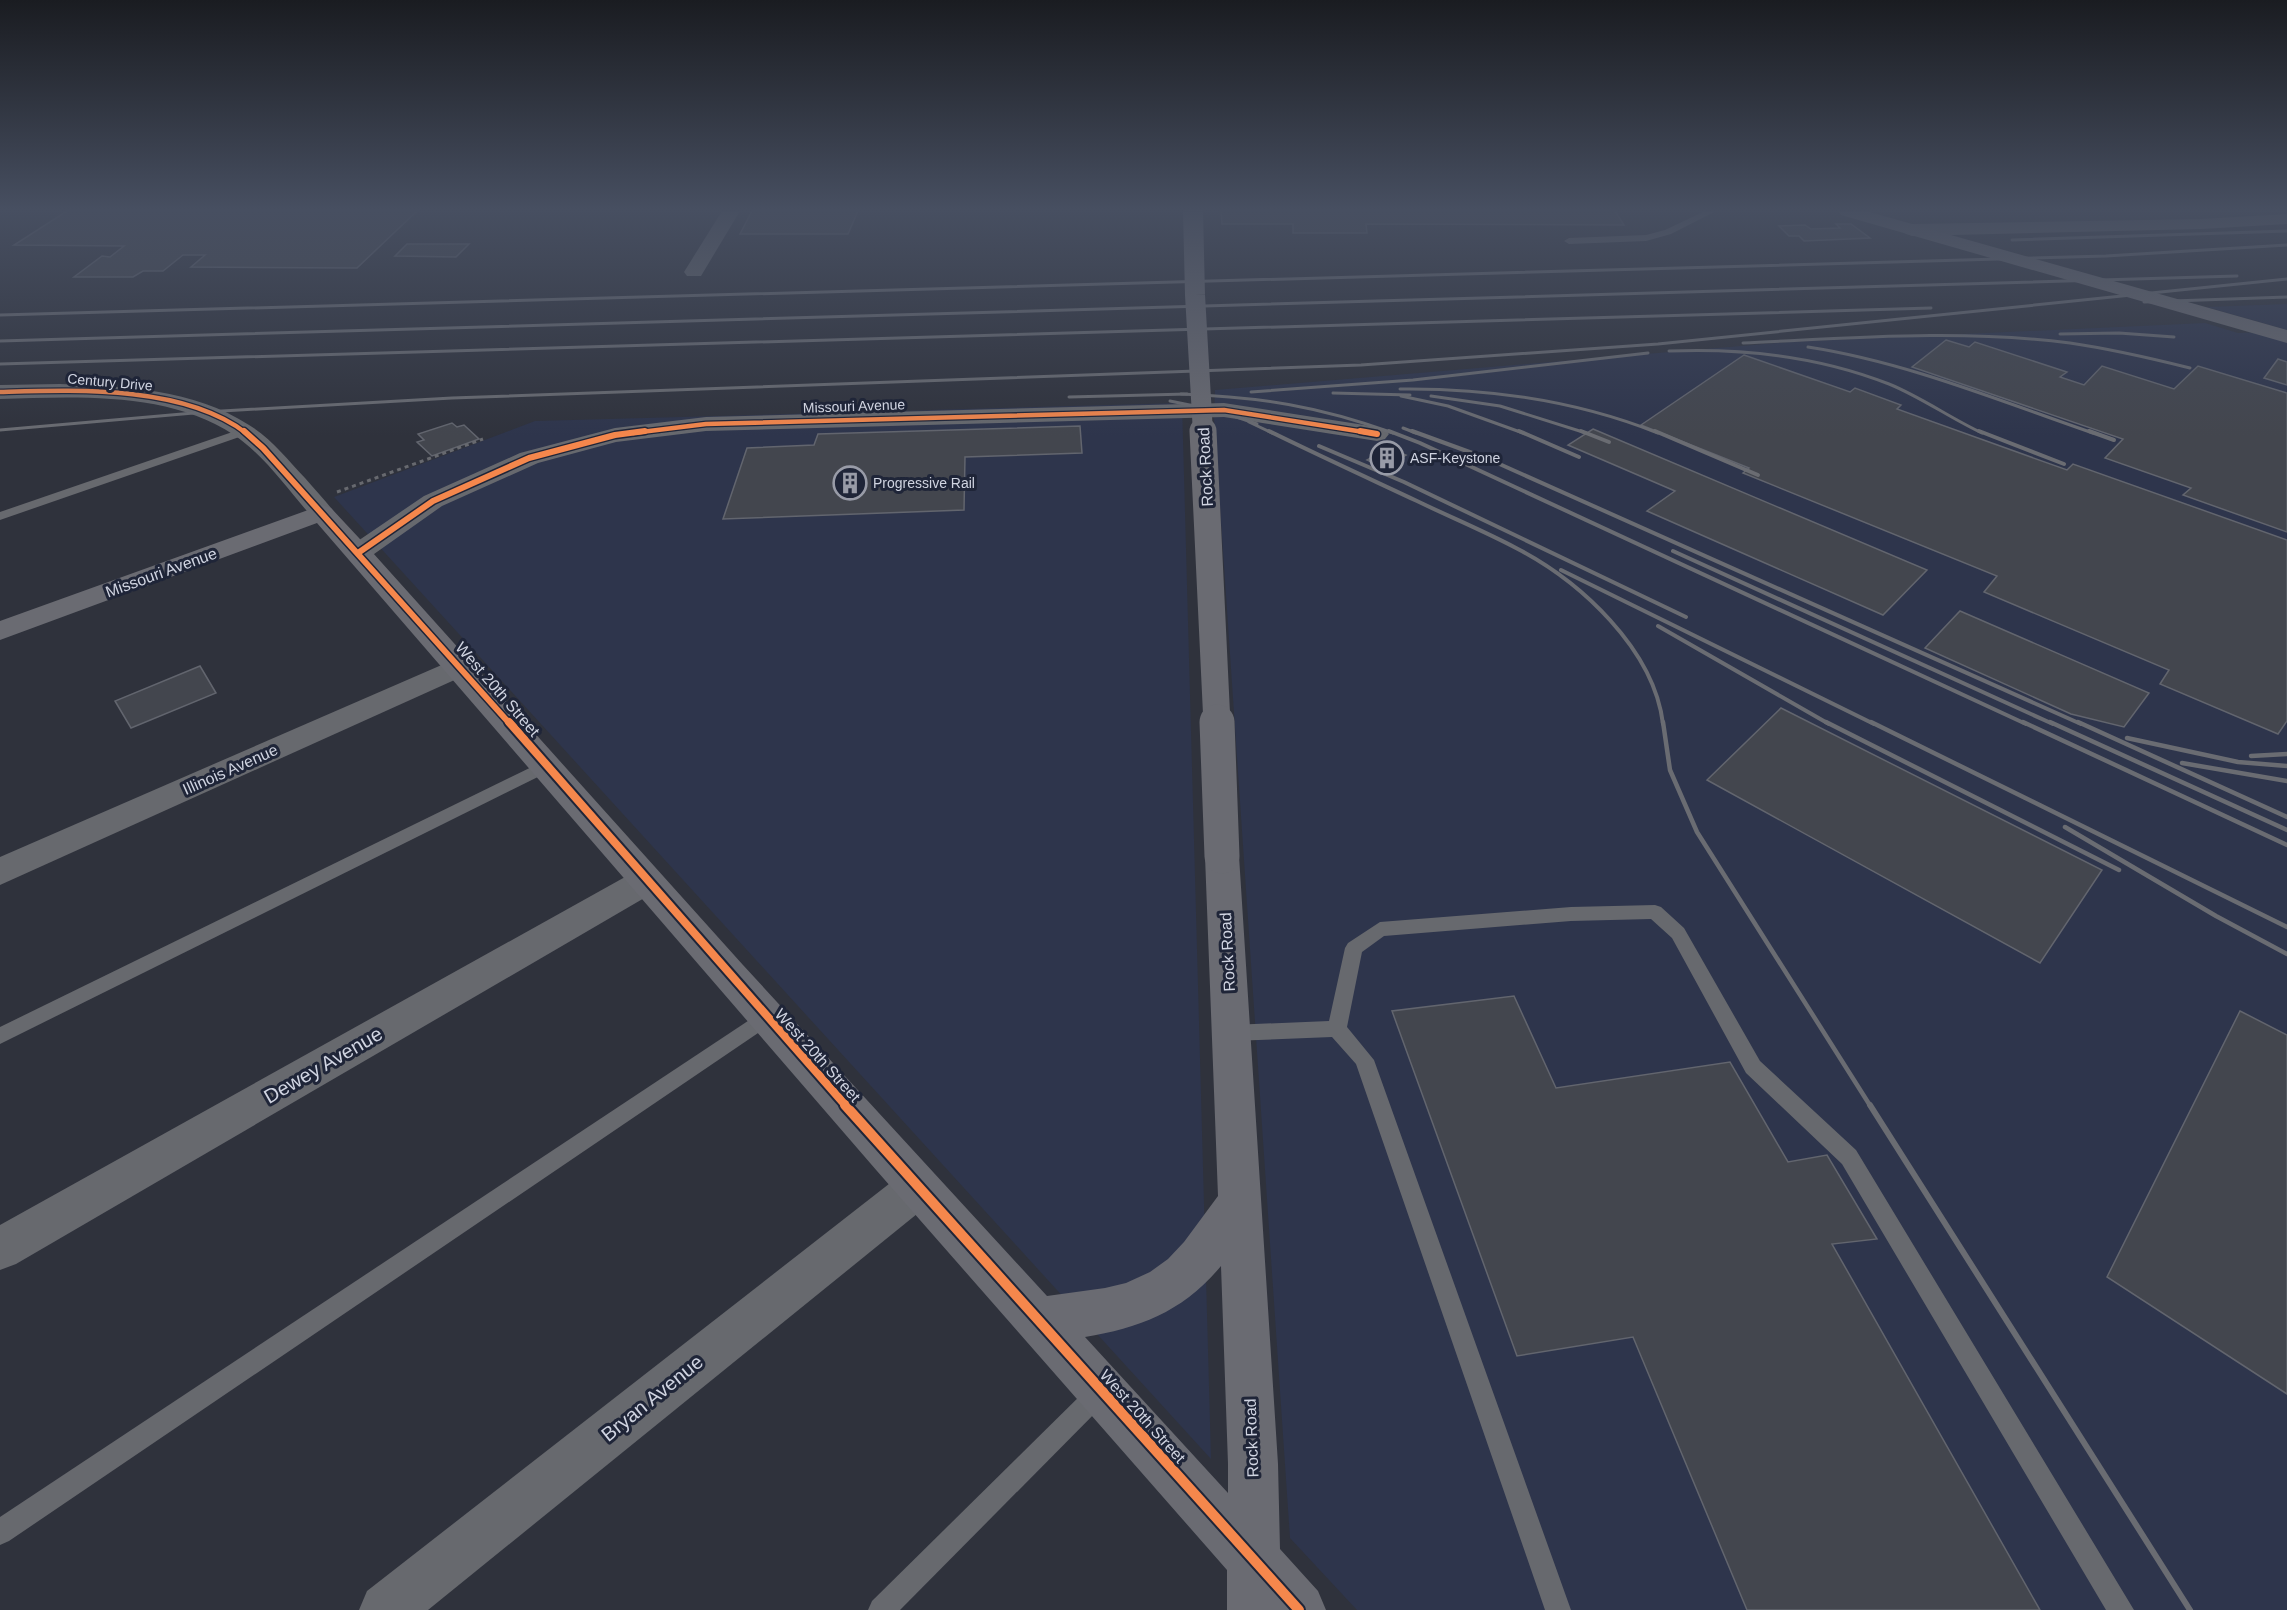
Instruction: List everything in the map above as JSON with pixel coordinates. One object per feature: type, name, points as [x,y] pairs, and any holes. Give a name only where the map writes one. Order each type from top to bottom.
[{"type":"street","name":"Rock Road","points":[[1195,286],[1212,578],[1222,856],[1253,1464],[1254,1610]]},
{"type":"street","points":[[2109,286],[2287,337]]},
{"type":"street","name":"Century Drive","points":[[0,392],[83,392],[132,395],[170,402],[205,412],[244,432],[263,448],[316,507]]},
{"type":"street","name":"Missouri Avenue","points":[[358,553],[432,501],[529,458],[615,435],[706,424],[1224,410],[1377,434]]},
{"type":"street","name":"West 20th Street","points":[[316,507],[460,666],[766,1017],[1299,1610]]},
{"type":"street","name":"Missouri Avenue","points":[[0,631],[316,507]]},
{"type":"street","name":"Illinois Avenue","points":[[0,872],[460,666]]},
{"type":"street","name":"Dewey Avenue","points":[[0,1249],[646,881]]},
{"type":"street","name":"Bryan Avenue","points":[[386,1610],[918,1187]]},
{"type":"street","points":[[1038,1320],[1113,1311],[1162,1292],[1199,1259],[1240,1200]]},
{"type":"lane","points":[[0,516],[244,432]]},
{"type":"lane","points":[[0,1036],[546,766]]},
{"type":"lane","points":[[1337,1029],[1354,948],[1380,929],[1571,914],[1654,912],[1678,933],[1753,1067],[1849,1157],[2121,1610]]},
{"type":"lane","points":[[0,1532],[766,1017]]},
{"type":"lane","points":[[1231,1033],[1337,1029]]},
{"type":"lane","points":[[1337,1029],[1364,1060],[1557,1610]]},
{"type":"lane","points":[[881,1610],[1101,1390]]},
{"type":"path","points":[[316,507],[483,440]]},
{"type":"shaded area","points":[[2287,304],[2287,330],[2207,307]]},
{"type":"shaded area","points":[[2205,323],[2238,333],[2287,331],[2287,1610],[1357,1610],[1290,1538],[1214,418],[1215,390],[1789,342]]},
{"type":"shaded area","points":[[1182,403],[1211,1459],[334,497],[535,421]]},
{"type":"building","points":[[1946,340],[1969,347],[1975,342],[2067,372],[2060,377],[2084,385],[2102,366],[2174,389],[2198,366],[2287,393],[2287,532],[2183,495],[2191,488],[2105,458],[2123,439],[1912,367]]},
{"type":"building","points":[[1744,355],[1850,392],[1855,388],[1901,405],[1897,409],[2067,470],[2073,464],[2287,540],[2287,721],[2278,734],[2160,684],[2169,670],[1984,592],[1997,576],[1743,473],[1749,468],[1641,425]]},
{"type":"building","points":[[2278,359],[2287,362],[2287,385],[2264,378]]},
{"type":"building","points":[[452,423],[457,427],[464,425],[479,439],[432,456],[417,442],[424,440],[418,434]]},
{"type":"building","name":"Progressive Rail","points":[[1080,426],[1082,453],[965,457],[964,510],[723,519],[747,448],[814,445],[818,434]]},
{"type":"building","points":[[1593,429],[1927,570],[1883,615],[1647,511],[1675,491],[1568,445]]},
{"type":"building","name":"ASF-Keystone","points":[[1389,448],[1406,455],[1384,468],[1367,460]]},
{"type":"building","points":[[1960,611],[2149,693],[2124,727],[2071,714],[1925,648]]},
{"type":"building","points":[[200,666],[216,693],[131,728],[115,701]]},
{"type":"building","points":[[1781,708],[2102,870],[2040,963],[1707,780]]},
{"type":"building","points":[[1514,996],[1556,1088],[1730,1062],[1788,1162],[1827,1155],[1877,1239],[1832,1244],[2040,1610],[1747,1610],[1633,1337],[1517,1356],[1392,1011]]},
{"type":"building","points":[[2240,1011],[2287,1035],[2287,1394],[2107,1277]]},
{"type":"railway","points":[[0,315],[1030,286]]},
{"type":"railway","points":[[0,341],[1888,286]]},
{"type":"railway","points":[[0,430],[205,412],[452,398],[1361,365],[1658,344],[2218,286]]},
{"type":"railway","points":[[2144,302],[2287,297]]},
{"type":"railway","points":[[0,364],[1931,308]]},
{"type":"railway","points":[[2060,334],[2119,333],[2174,337]]},
{"type":"railway","points":[[1743,343],[1865,337],[1989,336],[2085,345],[2190,368]]},
{"type":"railway","points":[[1808,347],[1917,372],[2093,433]]},
{"type":"railway","points":[[1669,351],[1725,351],[1781,356],[1808,360],[1862,374],[1901,389],[1982,433]]},
{"type":"railway","points":[[1251,392],[1413,380],[1648,353]]},
{"type":"railway","points":[[1400,389],[1467,391],[1532,398],[1595,412],[1658,433]]},
{"type":"railway","points":[[1333,393],[1410,395]]},
{"type":"railway","points":[[1069,397],[1183,394]]},
{"type":"railway","points":[[1183,394],[1289,404],[1339,416],[1393,433]]},
{"type":"railway","points":[[1183,394],[1187,394]]},
{"type":"railway","points":[[1401,396],[1448,406],[1523,433]]},
{"type":"railway","points":[[1431,396],[1500,406],[1586,433]]},
{"type":"railway","points":[[1170,401],[1219,411],[1257,424]]},
{"type":"railway","points":[[1249,422],[1272,433]]},
{"type":"railway","points":[[1403,428],[1416,433]]},
{"type":"railway","points":[[1269,431],[1504,542],[1565,579],[1610,620],[1629,644],[1657,696],[1663,724]]},
{"type":"railway","points":[[1389,431],[1420,443],[2026,724]]},
{"type":"railway","points":[[1412,431],[1486,458],[2081,724]]},
{"type":"railway","points":[[1519,431],[1579,457]]},
{"type":"railway","points":[[1581,431],[1609,442]]},
{"type":"railway","points":[[1655,431],[1758,475]]},
{"type":"railway","points":[[1979,431],[2064,464]]},
{"type":"railway","points":[[2089,431],[2114,440]]},
{"type":"railway","points":[[1319,446],[1404,482],[1686,617]]},
{"type":"railway","points":[[1673,551],[2053,724]]},
{"type":"railway","points":[[1561,570],[1874,724]]},
{"type":"railway","points":[[1658,626],[1829,724]]},
{"type":"railway","points":[[1663,722],[1670,770],[1697,832],[1871,1107]]},
{"type":"railway","points":[[1826,722],[2119,870]]},
{"type":"railway","points":[[1871,722],[2287,927]]},
{"type":"railway","points":[[2023,722],[2287,845]]},
{"type":"railway","points":[[2050,722],[2287,830]]},
{"type":"railway","points":[[2078,722],[2287,817]]},
{"type":"railway","points":[[2127,738],[2238,762],[2287,766]]},
{"type":"railway","points":[[2251,756],[2287,754]]},
{"type":"railway","points":[[2182,763],[2287,781]]},
{"type":"railway","points":[[2065,827],[2216,916],[2287,954]]},
{"type":"railway","points":[[1870,1105],[2190,1610]]},
{"type":"cycle path","points":[[0,392],[92,392],[158,399],[189,406],[217,416],[242,430],[263,448],[460,666],[646,881],[918,1187],[1299,1610]]},
{"type":"cycle path","points":[[358,553],[433,501],[529,458],[615,435],[706,424],[1224,410],[1377,434]]},
{"type":"place","name":"ASF-Keystone","points":[[1387,458]]},
{"type":"place","name":"Progressive Rail","points":[[850,483]]}]
